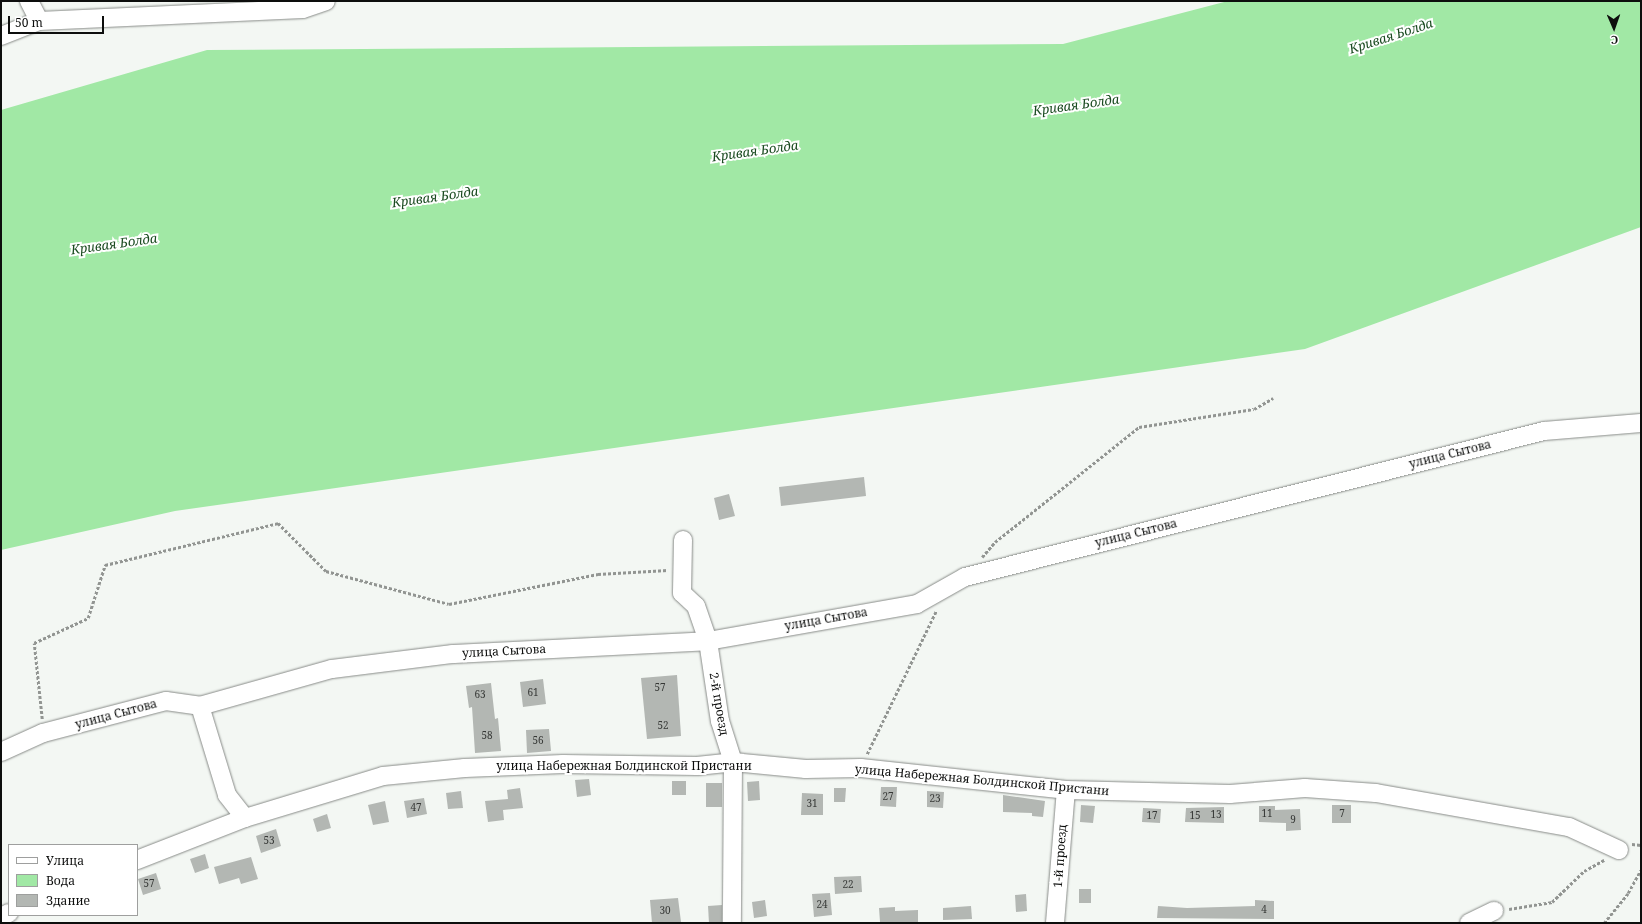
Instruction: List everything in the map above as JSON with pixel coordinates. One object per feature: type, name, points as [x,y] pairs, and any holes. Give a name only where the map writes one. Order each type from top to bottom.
[{"type":"street","points":[[29,1],[39,22]]},
{"type":"street","points":[[1,36],[39,22],[303,9],[326,1]]},
{"type":"street","name":"улица Сытова","points":[[1,752],[43,733],[166,700],[200,706],[332,669],[453,654],[708,641],[916,604],[965,577],[1544,431],[1641,424]]},
{"type":"street","name":"2-й проезд","points":[[683,540],[682,593],[696,606],[708,641],[720,721],[732,762],[732,923]]},
{"type":"street","points":[[200,706],[227,795],[245,818]]},
{"type":"street","name":"улица Набережная Болдинской Пристани","points":[[138,860],[245,818],[383,776],[473,767],[563,764],[697,766],[732,762],[806,769],[861,768],[1066,790],[1230,794],[1305,788],[1376,793],[1569,827],[1619,850]]},
{"type":"street","name":"1-й проезд","points":[[1055,923],[1066,790]]},
{"type":"street","points":[[1469,923],[1494,911]]},
{"type":"path","points":[[43,733],[34,643],[88,618],[105,565],[278,522],[326,571],[449,604],[598,574],[682,569]]},
{"type":"path","points":[[1494,911],[1552,902],[1584,871],[1629,844],[1641,844]]},
{"type":"path","points":[[1604,923],[1628,893],[1641,870]]},
{"type":"water","name":"Кривая Болда","points":[[1228,1],[1641,1],[1641,227],[1305,349],[175,511],[1,550],[1,110],[207,50],[1063,44]]},
{"type":"building","points":[[864,477],[866,496],[781,506],[779,487]]},
{"type":"building","points":[[729,494],[735,516],[719,520],[714,498]]},
{"type":"building","points":[[677,675],[681,736],[647,739],[641,678]]},
{"type":"building","points":[[543,679],[546,704],[523,707],[520,682]]},
{"type":"building","points":[[491,683],[495,719],[498,718],[501,751],[475,753],[472,707],[469,708],[466,686]]},
{"type":"building","points":[[549,729],[551,751],[527,753],[526,730]]},
{"type":"building","points":[[589,779],[591,795],[577,797],[575,780]]},
{"type":"building","points":[[672,781],[686,781],[686,795],[672,795]]},
{"type":"building","points":[[759,781],[760,800],[748,801],[747,782]]},
{"type":"building","points":[[706,783],[722,783],[722,807],[706,807]]},
{"type":"building","points":[[881,787],[897,787],[896,807],[880,806]]},
{"type":"building","points":[[520,788],[523,808],[503,810],[504,820],[488,822],[485,801],[508,799],[507,790]]},
{"type":"building","points":[[834,788],[846,788],[845,802],[834,802]]},
{"type":"building","points":[[461,791],[463,808],[448,809],[446,793]]},
{"type":"building","points":[[927,791],[944,792],[943,808],[927,807]]},
{"type":"building","points":[[802,793],[823,794],[823,815],[801,815]]},
{"type":"building","points":[[1003,795],[1045,801],[1043,817],[1032,816],[1032,813],[1003,812]]},
{"type":"building","points":[[424,798],[427,814],[407,818],[404,801]]},
{"type":"building","points":[[385,801],[389,822],[373,825],[368,805]]},
{"type":"building","points":[[1081,805],[1095,806],[1093,823],[1080,822]]},
{"type":"building","points":[[1332,805],[1351,805],[1351,823],[1332,823]]},
{"type":"building","points":[[1259,806],[1275,806],[1275,810],[1300,809],[1301,830],[1286,831],[1286,823],[1259,822]]},
{"type":"building","points":[[1224,807],[1224,823],[1185,822],[1186,808]]},
{"type":"building","points":[[1143,808],[1161,809],[1160,823],[1142,822]]},
{"type":"building","points":[[327,814],[331,828],[317,832],[313,819]]},
{"type":"building","points":[[276,829],[281,846],[261,853],[256,836]]},
{"type":"building","points":[[205,854],[209,868],[195,873],[190,859]]},
{"type":"building","points":[[251,857],[258,879],[241,884],[239,878],[219,884],[214,867]]},
{"type":"building","points":[[156,873],[161,889],[143,895],[138,879]]},
{"type":"building","points":[[861,876],[862,892],[835,894],[834,877]]},
{"type":"building","points":[[1079,889],[1091,889],[1091,903],[1079,903]]},
{"type":"building","points":[[830,893],[832,915],[814,917],[812,894]]},
{"type":"building","points":[[1026,894],[1027,911],[1016,912],[1015,895]]},
{"type":"building","points":[[678,898],[681,922],[652,923],[650,900]]},
{"type":"building","points":[[765,900],[767,916],[754,918],[752,902]]},
{"type":"building","points":[[1255,900],[1274,901],[1274,919],[1157,918],[1158,906],[1187,908],[1255,906]]},
{"type":"building","points":[[722,905],[722,923],[709,923],[708,906]]},
{"type":"building","points":[[971,906],[972,919],[943,920],[943,908]]},
{"type":"building","points":[[895,907],[895,911],[918,910],[918,922],[880,922],[879,908]]}]
